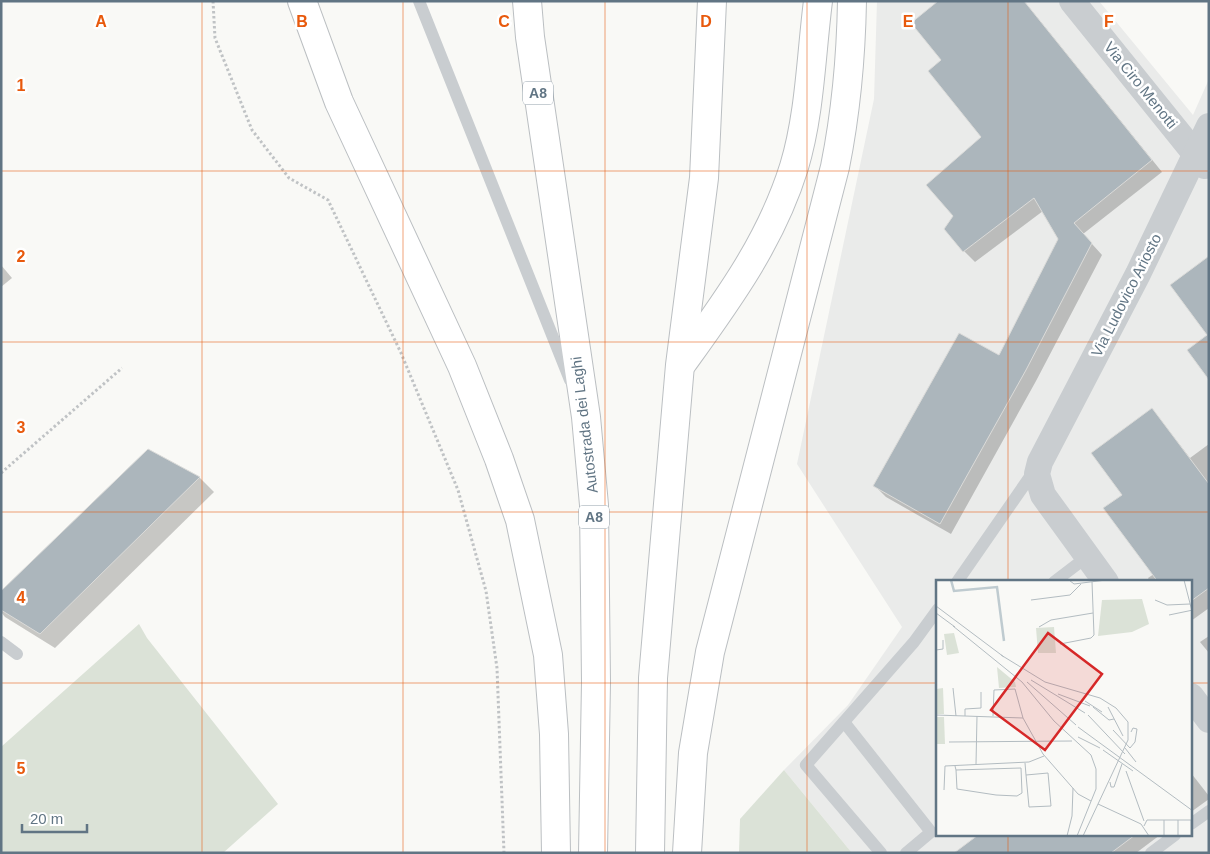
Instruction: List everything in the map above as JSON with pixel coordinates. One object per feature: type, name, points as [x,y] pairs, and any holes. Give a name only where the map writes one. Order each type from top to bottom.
[{"type":"highway","points":[[302,1],[339,102],[462,366],[499,459],[520,520],[548,655],[554,734],[556,853]]},
{"type":"highway","name":"Autostrada dei Laghi","points":[[527,1],[530,37],[586,417],[594,505],[596,592],[593,853]]},
{"type":"highway","points":[[650,853],[653,678],[680,365],[704,178],[712,1]]},
{"type":"highway","points":[[680,365],[744,274],[764,241],[781,202],[794,166],[803,122],[818,1]]},
{"type":"highway","points":[[686,853],[694,753],[710,652],[841,139],[850,51],[852,1]]},
{"type":"street","name":"Via Ciro Menotti","points":[[1072,1],[1203,163]]},
{"type":"street","name":"Via Ludovico Ariosto","points":[[1040,462],[1138,274],[1203,163],[1209,126]]},
{"type":"street","points":[[1040,462],[1037,474],[1043,495],[1105,580]]},
{"type":"street","points":[[1192,697],[1209,720]]},
{"type":"lane","points":[[419,1],[586,417]]},
{"type":"lane","points":[[958,580],[1040,462]]},
{"type":"lane","points":[[1057,580],[1088,556]]},
{"type":"lane","points":[[881,853],[806,765],[914,642],[936,611]]},
{"type":"lane","points":[[1,642],[17,654]]},
{"type":"lane","points":[[844,722],[931,832],[906,853]]},
{"type":"lane","points":[[1192,823],[1209,811]]},
{"type":"lane","points":[[1151,853],[1174,836]]},
{"type":"path","points":[[214,1],[215,38],[252,130],[289,178],[328,200],[401,353],[458,490],[486,591],[497,668],[504,853]]},
{"type":"path","points":[[1,473],[122,368]]},
{"type":"shaded area","points":[[877,1],[1099,1],[1193,115],[1209,79],[1209,853],[852,853],[784,770],[848,705],[902,627],[797,464],[874,99]]},
{"type":"shaded area","points":[[139,624],[147,638],[278,804],[223,853],[1,853],[1,747]]},
{"type":"shaded area","points":[[784,770],[852,853],[739,853],[740,819]]},
{"type":"building","points":[[938,1],[1024,1],[1152,160],[1074,223],[1092,243],[1026,370],[940,524],[873,486],[959,333],[999,355],[1058,239],[1034,198],[963,252],[944,229],[953,216],[926,185],[981,137],[928,71],[941,60],[911,23]]},
{"type":"building","points":[[1209,256],[1209,380],[1187,350],[1207,335],[1170,285]]},
{"type":"building","points":[[1152,408],[1209,484],[1209,588],[1192,600],[1192,580],[1157,580],[1103,508],[1122,495],[1091,453]]},
{"type":"building","points":[[148,449],[200,477],[40,634],[1,610],[1,591]]},
{"type":"building","points":[[977,836],[1134,836],[1111,853],[954,853]]}]
